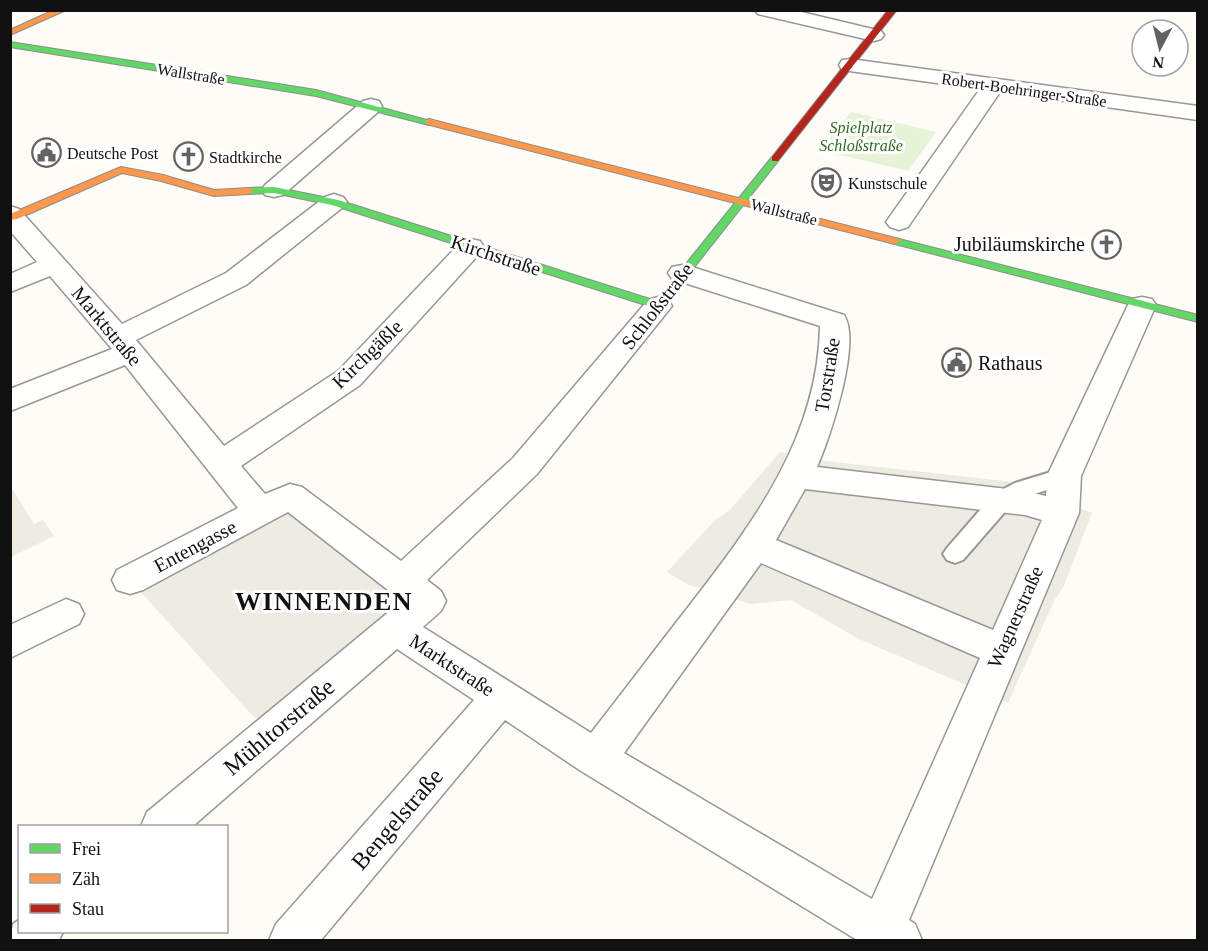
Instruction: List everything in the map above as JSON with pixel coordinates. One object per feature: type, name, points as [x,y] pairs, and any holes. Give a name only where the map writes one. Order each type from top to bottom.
[{"type":"street","points":[[10,33],[62,10]]},
{"type":"street","points":[[765,10],[874,34]]},
{"type":"street","name":"Schloßstraße","points":[[401,583],[525,466],[658,306],[893,10]]},
{"type":"street","name":"Wallstraße","points":[[10,44],[300,90],[371,106],[1197,319]]},
{"type":"street","name":"Robert-Boehringer-Straße","points":[[850,65],[1197,113]]},
{"type":"street","points":[[899,222],[993,86]]},
{"type":"street","points":[[274,190],[371,106]]},
{"type":"street","name":"Kirchstraße","points":[[12,216],[121,170],[163,178],[214,194],[274,190],[334,202],[471,248],[658,306]]},
{"type":"street","points":[[10,401],[124,345],[236,279],[334,202]]},
{"type":"street","name":"Marktstraße","points":[[12,216],[124,345],[260,512],[290,496],[401,583],[428,601],[395,628],[596,758],[891,935]]},
{"type":"street","name":"Kirchgäßle","points":[[220,464],[349,378],[471,248]]},
{"type":"street","points":[[10,284],[55,264]]},
{"type":"street","name":"Torstraße","points":[[596,758],[755,546],[795,476],[823,412],[833,358],[834,321],[682,273]]},
{"type":"street","name":"Wagnerstraße","points":[[891,935],[1000,650],[1062,513],[1064,476],[1142,305]]},
{"type":"street","points":[[795,476],[1014,502],[1062,513]]},
{"type":"street","name":"Entengasse","points":[[130,580],[260,512]]},
{"type":"street","points":[[755,546],[1000,650]]},
{"type":"street","points":[[10,643],[66,614]]},
{"type":"street","name":"Mühltorstraße","points":[[163,825],[395,628]]},
{"type":"street","name":"Bengelstraße","points":[[292,940],[501,697]]},
{"type":"lane","points":[[955,554],[1014,502],[1023,489],[1064,476]]},
{"type":"green space","name":"Spielplatz Schloßstraße","points":[[851,112],[936,132],[908,171],[820,150]]},
{"type":"shaded area","points":[[780,452],[826,461],[1013,482],[1092,513],[1063,588],[1055,599],[1008,703],[859,639],[791,600],[751,604],[689,585],[667,572],[715,520],[729,511]]},
{"type":"shaded area","points":[[11,487],[34,524],[43,520],[54,536],[11,557]]},
{"type":"shaded area","points":[[290,496],[428,601],[273,732],[251,714],[130,580]]},
{"type":"traffic: fast","points":[[10,44],[316,93],[429,122]]},
{"type":"traffic: fast","points":[[249,191],[274,190],[334,202],[658,306],[775,159]]},
{"type":"traffic: fast","points":[[895,241],[1198,319]]},
{"type":"traffic: slow","points":[[10,33],[62,10]]},
{"type":"traffic: slow","points":[[429,122],[895,241]]},
{"type":"traffic: slow","points":[[13,217],[121,170],[163,178],[214,193],[249,191]]},
{"type":"traffic: jam","points":[[775,159],[893,10]]},
{"type":"place","name":"Deutsche Post","points":[[46,153]]},
{"type":"place","name":"Stadtkirche","points":[[188,157]]},
{"type":"place","name":"Kunstschule","points":[[827,183]]},
{"type":"place","name":"Jubiläumskirche","points":[[1106,244]]},
{"type":"place","name":"Rathaus","points":[[957,363]]},
{"type":"district","name":"WINNENDEN","points":[[324,601]]}]
